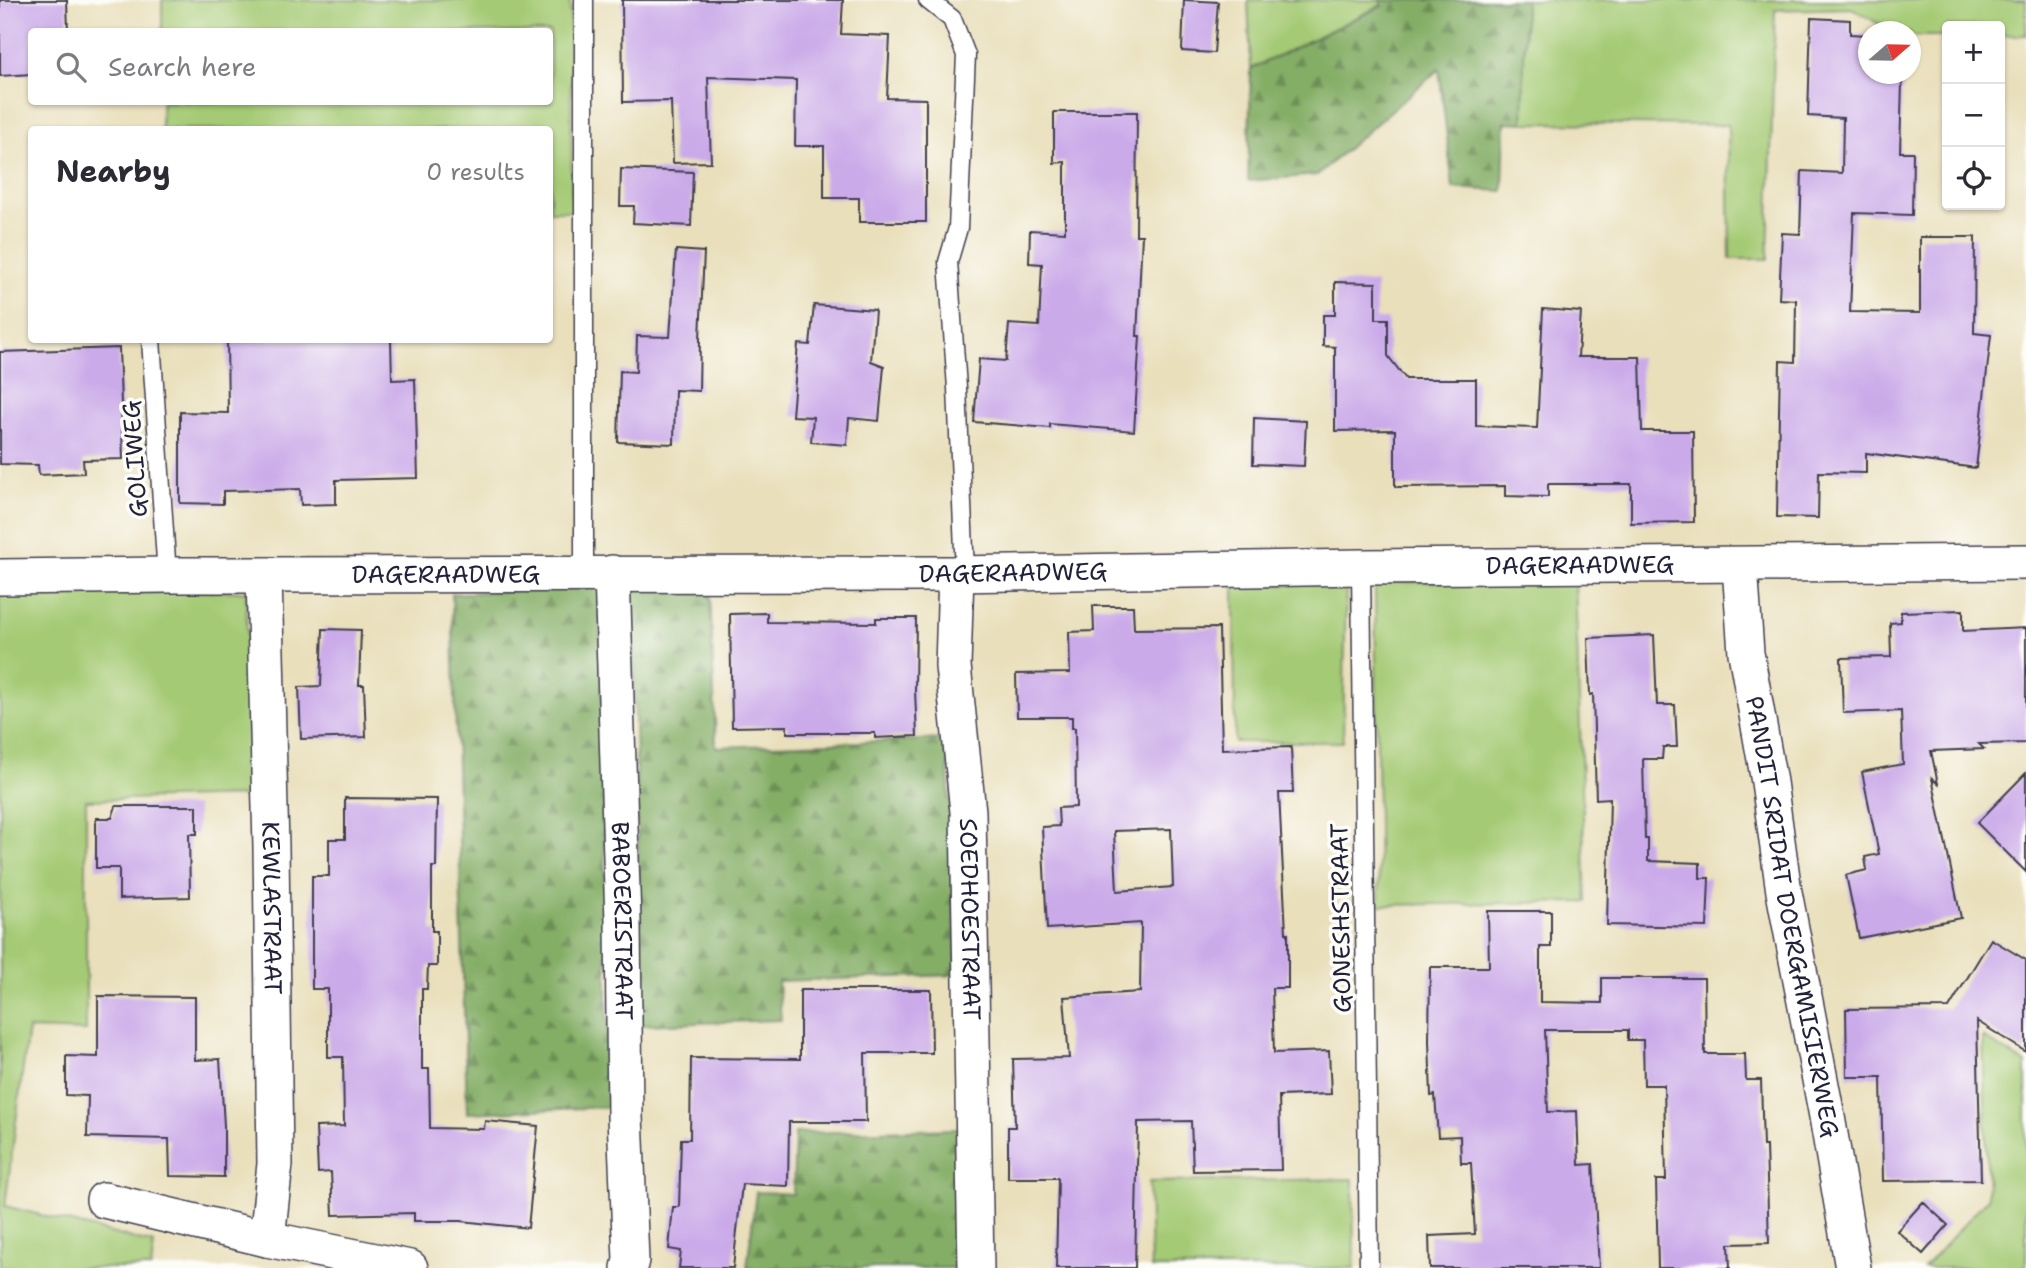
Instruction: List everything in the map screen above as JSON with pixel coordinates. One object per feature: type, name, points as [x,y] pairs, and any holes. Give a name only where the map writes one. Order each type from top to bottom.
[{"type":"street","name":"DAGERAADWEG","points":[[0,577],[960,573],[2026,562]]},
{"type":"street","name":"PANDIT SRIDAT DOERGAMISIERWEG","points":[[1740,566],[1746,653],[1769,782],[1784,892],[1853,1268]]},
{"type":"street","name":"SOEDHOESTRAAT","points":[[960,573],[953,666],[968,812],[976,1268]]},
{"type":"street","name":"BABOERISTRAAT","points":[[598,574],[623,921],[625,1115],[631,1260],[629,1268]]},
{"type":"street","name":"KEWLASTRAAT","points":[[264,576],[275,1164],[267,1239]]},
{"type":"street","points":[[104,1200],[267,1239],[410,1268]]},
{"type":"lane","points":[[584,0],[598,574]]},
{"type":"lane","points":[[928,0],[952,19],[966,55],[958,228],[947,262],[957,388],[960,573]]},
{"type":"lane","name":"GOLIWEG","points":[[150,343],[167,575]]},
{"type":"lane","name":"GONESHSTRAAT","points":[[1361,567],[1369,1268]]},
{"type":"green space","points":[[162,0],[570,0],[572,211],[553,211],[553,126],[161,126],[162,105],[553,105],[553,28],[162,28]]},
{"type":"green space","points":[[1248,0],[1380,0],[1382,5],[1251,69]]},
{"type":"green space","points":[[1380,0],[1525,0],[1523,123],[1505,122],[1503,191],[1453,188],[1439,69],[1317,175],[1248,181],[1251,69],[1382,6]]},
{"type":"green space","points":[[1525,0],[2026,0],[2026,35],[2005,35],[2005,21],[1942,21],[1942,36],[1921,36],[1921,21],[1874,21],[1852,8],[1775,10],[1768,259],[1730,259],[1728,125],[1523,123]]},
{"type":"green space","points":[[1575,581],[1586,902],[1379,905],[1375,582]]},
{"type":"green space","points":[[1346,583],[1343,742],[1235,742],[1234,586]]},
{"type":"green space","points":[[600,586],[609,1107],[467,1113],[452,594]]},
{"type":"green space","points":[[632,587],[710,587],[716,747],[947,739],[957,975],[778,981],[781,1020],[642,1025]]},
{"type":"green space","points":[[246,591],[251,796],[86,800],[86,1031],[28,1029],[5,1206],[154,1244],[151,1268],[0,1268],[0,594]]},
{"type":"green space","points":[[1983,1037],[2026,1064],[2026,1268],[1924,1268],[1988,1198]]},
{"type":"green space","points":[[959,1129],[960,1268],[747,1268],[756,1192],[793,1194],[795,1133]]},
{"type":"green space","points":[[1353,1179],[1354,1268],[1151,1268],[1149,1182]]},
{"type":"building","points":[[0,0],[67,0],[68,28],[28,28],[28,74],[0,76]]},
{"type":"building","points":[[622,0],[843,0],[841,34],[890,36],[887,98],[926,99],[926,222],[859,222],[859,198],[824,198],[824,146],[795,146],[796,80],[708,77],[711,162],[673,163],[671,101],[623,102]]},
{"type":"building","points":[[1184,0],[1218,2],[1214,53],[1182,51]]},
{"type":"building","points":[[1811,18],[1850,20],[1850,34],[1858,34],[1858,84],[1902,84],[1900,152],[1913,152],[1912,215],[1854,213],[1850,312],[1920,313],[1920,237],[1975,237],[1974,333],[1991,335],[1976,468],[1866,453],[1866,473],[1819,472],[1818,518],[1777,517],[1780,361],[1795,362],[1796,300],[1779,299],[1782,233],[1800,234],[1802,171],[1842,173],[1843,118],[1808,116]]},
{"type":"building","points":[[1054,112],[1137,112],[1136,235],[1142,235],[1137,336],[1140,336],[1134,431],[1050,424],[1050,428],[974,422],[979,359],[1006,361],[1009,324],[1039,326],[1042,264],[1029,263],[1030,230],[1065,232],[1065,162],[1054,163]]},
{"type":"building","points":[[621,169],[693,172],[691,226],[633,223],[634,206],[620,206]]},
{"type":"building","points":[[676,250],[704,252],[699,391],[675,390],[674,444],[618,442],[620,371],[636,372],[637,336],[670,337]]},
{"type":"building","points":[[1335,282],[1376,283],[1376,319],[1388,319],[1388,356],[1406,379],[1476,379],[1476,426],[1537,428],[1543,309],[1581,312],[1578,357],[1640,357],[1642,431],[1693,431],[1694,522],[1631,523],[1631,484],[1548,484],[1548,497],[1505,496],[1505,486],[1395,487],[1395,430],[1335,431],[1335,347],[1323,346],[1323,315],[1335,315]]},
{"type":"building","points":[[814,305],[875,310],[871,361],[884,366],[879,421],[849,418],[847,445],[811,442],[813,417],[792,416],[798,344],[810,345]]},
{"type":"building","points":[[227,343],[391,343],[392,380],[415,379],[418,478],[336,480],[336,504],[301,505],[300,489],[223,491],[223,504],[180,503],[180,412],[228,413]]},
{"type":"building","points":[[119,348],[123,459],[83,460],[84,473],[39,475],[38,465],[0,464],[0,352]]},
{"type":"building","points":[[1254,418],[1306,421],[1304,466],[1253,464]]},
{"type":"building","points":[[1093,606],[1133,606],[1134,629],[1219,628],[1222,749],[1291,747],[1293,793],[1279,793],[1288,933],[1288,988],[1272,988],[1274,1053],[1329,1051],[1331,1094],[1279,1096],[1281,1170],[1193,1171],[1191,1121],[1138,1122],[1135,1268],[1056,1268],[1058,1178],[1008,1178],[1008,1127],[1015,1127],[1013,1059],[1069,1058],[1064,997],[1140,992],[1141,923],[1047,929],[1042,827],[1059,826],[1058,808],[1076,807],[1075,728],[1072,728],[1072,717],[1017,717],[1016,674],[1070,673],[1069,632],[1094,631]],"holes":[[[1171,829],[1173,887],[1117,891],[1114,831]]]},
{"type":"building","points":[[1963,610],[1963,631],[2026,628],[2026,743],[1979,744],[1984,749],[1931,751],[1938,784],[1932,778],[1961,918],[1859,938],[1846,875],[1867,870],[1865,857],[1879,854],[1862,772],[1903,764],[1901,711],[1843,713],[1841,658],[1891,657],[1890,623],[1901,622],[1901,612]]},
{"type":"building","points":[[767,613],[767,622],[876,623],[876,618],[916,618],[917,736],[875,738],[875,733],[787,733],[787,726],[732,727],[730,614]]},
{"type":"building","points":[[323,629],[361,630],[359,685],[364,685],[366,737],[301,739],[299,687],[321,686]]},
{"type":"building","points":[[1654,635],[1657,705],[1675,705],[1677,747],[1663,747],[1662,759],[1643,759],[1648,861],[1700,863],[1700,878],[1709,878],[1707,927],[1607,925],[1610,798],[1596,799],[1593,694],[1590,695],[1588,638]]},
{"type":"building","points":[[2026,773],[2026,872],[1977,823]]},
{"type":"building","points":[[345,798],[437,799],[436,867],[432,867],[432,931],[437,931],[437,966],[428,966],[427,989],[422,989],[422,1069],[429,1069],[430,1128],[484,1129],[485,1121],[538,1126],[528,1228],[461,1221],[414,1221],[414,1213],[333,1215],[331,1172],[318,1173],[316,1127],[344,1126],[343,1057],[328,1057],[328,989],[312,989],[312,876],[329,876],[329,839],[345,839]]},
{"type":"building","points":[[116,806],[197,806],[197,834],[189,834],[190,897],[119,899],[119,868],[96,868],[96,818],[112,818]]},
{"type":"building","points":[[1488,911],[1551,911],[1551,947],[1540,947],[1540,1002],[1602,1003],[1602,978],[1704,978],[1705,1054],[1745,1054],[1746,1080],[1761,1080],[1769,1243],[1729,1244],[1730,1268],[1658,1268],[1656,1180],[1666,1180],[1664,1085],[1644,1085],[1643,1040],[1628,1040],[1628,1030],[1545,1030],[1548,1112],[1577,1111],[1579,1165],[1593,1164],[1599,1268],[1430,1268],[1429,1236],[1475,1234],[1471,1163],[1461,1163],[1460,1136],[1438,1137],[1435,1095],[1431,1096],[1430,967],[1489,967]]},
{"type":"building","points":[[1991,939],[2026,960],[2026,1052],[1977,1021],[1981,1180],[1883,1181],[1881,1077],[1847,1077],[1846,1009],[1949,1008]]},
{"type":"building","points":[[800,990],[931,990],[932,1053],[865,1053],[866,1122],[789,1122],[788,1186],[742,1184],[733,1268],[679,1268],[681,1251],[669,1249],[673,1207],[679,1207],[681,1139],[690,1139],[691,1058],[800,1059]]},
{"type":"building","points":[[98,996],[195,997],[195,1060],[220,1059],[224,1177],[170,1176],[169,1139],[87,1137],[88,1096],[66,1095],[66,1056],[98,1057]]},
{"type":"building","points":[[1923,1202],[1948,1225],[1923,1254],[1897,1231]]}]
